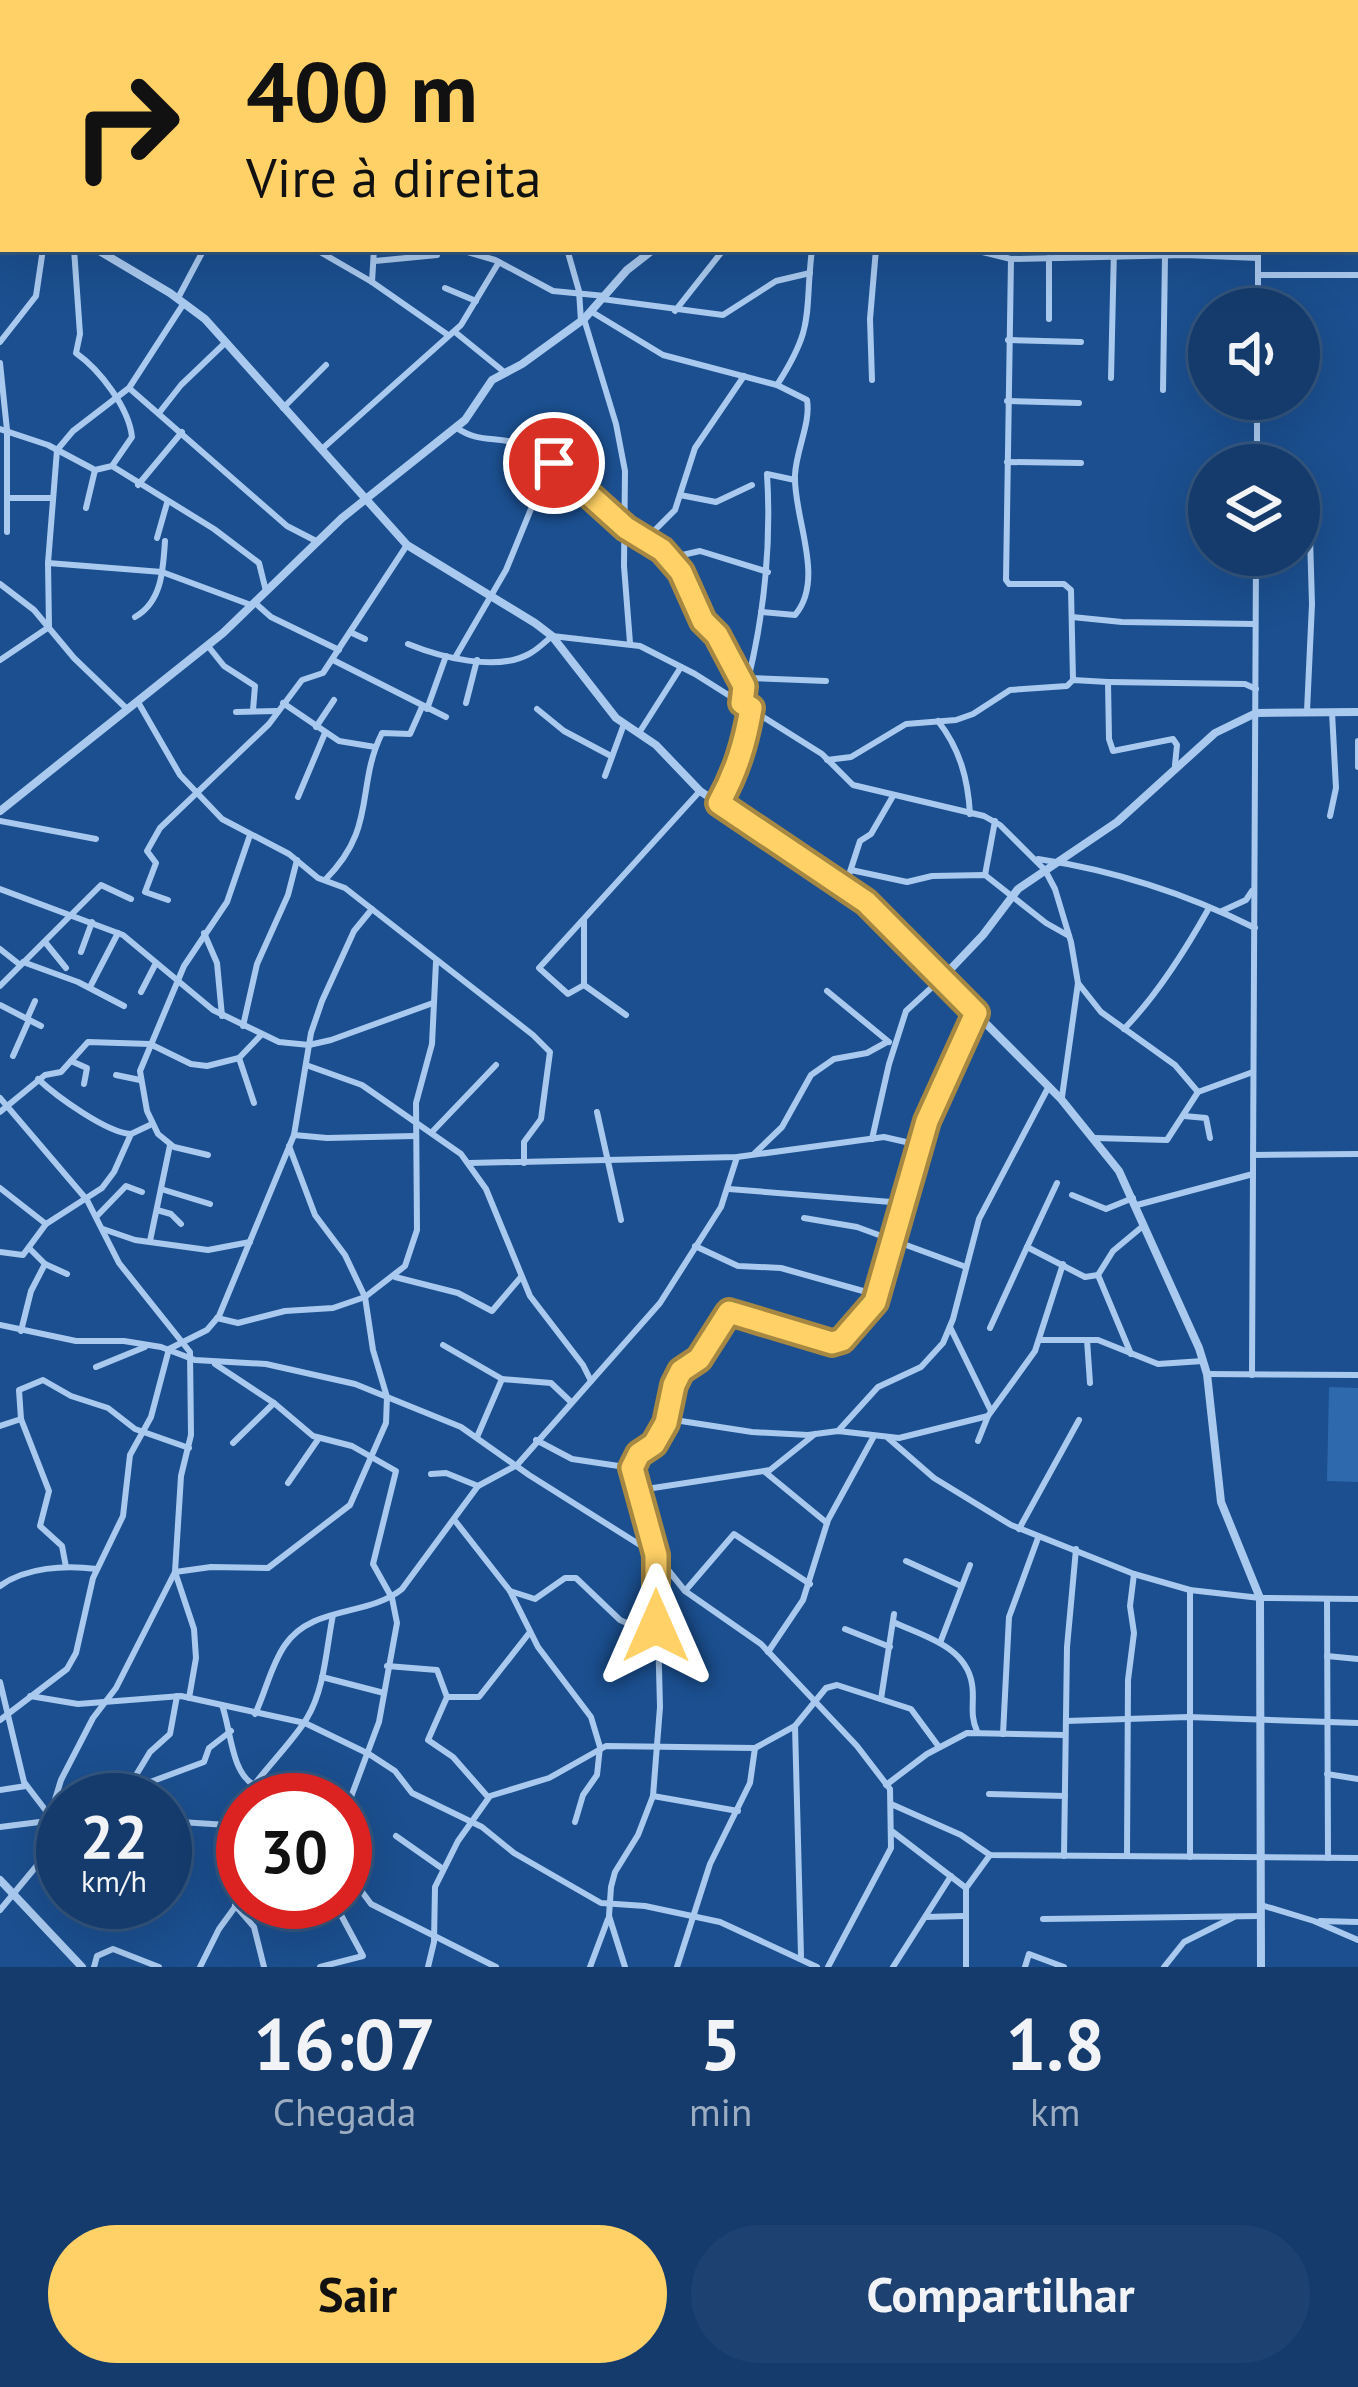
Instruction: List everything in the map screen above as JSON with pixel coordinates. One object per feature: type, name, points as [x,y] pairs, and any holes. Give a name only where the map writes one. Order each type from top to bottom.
[{"type":"street","points":[[0,342],[36,296],[43,252]]},
{"type":"street","points":[[3,430],[94,470],[112,466],[132,437],[116,400],[91,364],[76,353],[80,334],[74,252]]},
{"type":"street","points":[[101,252],[181,300],[226,342],[407,545],[552,636],[606,708],[659,748],[700,791],[876,911],[1095,1138],[1146,1224],[1208,1374],[1221,1502],[1260,1598],[1261,1967]]},
{"type":"street","points":[[49,627],[48,563],[57,450],[73,431],[129,388],[204,252]]},
{"type":"street","points":[[320,252],[503,371]]},
{"type":"street","points":[[372,282],[374,252]]},
{"type":"street","points":[[467,252],[497,261],[553,291],[579,291],[675,311],[723,314],[776,280],[810,274]]},
{"type":"street","points":[[320,451],[451,333],[476,302],[499,252]]},
{"type":"street","points":[[568,252],[582,320],[622,455],[630,643]]},
{"type":"street","points":[[0,811],[208,646],[363,500],[457,428],[503,371],[522,364],[582,320],[627,270],[650,252]]},
{"type":"street","points":[[675,311],[722,252]]},
{"type":"street","points":[[777,385],[808,328],[812,252]]},
{"type":"street","points":[[872,380],[870,319],[876,252]]},
{"type":"street","points":[[982,252],[1011,259],[1023,253],[1113,259],[1258,253],[1258,288]]},
{"type":"street","points":[[1111,379],[1114,252]]},
{"type":"street","points":[[375,261],[437,255]]},
{"type":"street","points":[[1049,319],[1054,255]]},
{"type":"street","points":[[1163,390],[1165,256]]},
{"type":"street","points":[[1011,259],[1006,583],[1067,586],[1072,594],[1073,680]]},
{"type":"street","points":[[1258,275],[1358,275]]},
{"type":"street","points":[[445,288],[476,302]]},
{"type":"street","points":[[592,311],[663,355],[777,385],[805,398],[809,405],[795,480],[807,568],[802,606],[795,616],[761,611]]},
{"type":"street","points":[[1008,340],[1081,342]]},
{"type":"street","points":[[159,413],[226,342]]},
{"type":"street","points":[[0,363],[7,532]]},
{"type":"street","points":[[283,408],[326,365]]},
{"type":"street","points":[[646,538],[675,510],[694,448],[744,376]]},
{"type":"street","points":[[129,388],[287,526],[318,542]]},
{"type":"street","points":[[1007,401],[1079,403]]},
{"type":"street","points":[[457,428],[479,440],[521,444],[564,470],[669,557],[746,691]]},
{"type":"street","points":[[138,485],[182,432]]},
{"type":"street","points":[[1007,462],[1081,463]]},
{"type":"street","points":[[112,466],[259,563],[266,591]]},
{"type":"street","points":[[86,508],[94,470]]},
{"type":"street","points":[[742,703],[768,572],[767,475],[795,480]]},
{"type":"street","points":[[680,495],[716,502],[752,485]]},
{"type":"street","points":[[9,498],[51,498]]},
{"type":"street","points":[[135,617],[154,599],[162,572],[167,502]]},
{"type":"street","points":[[456,656],[533,504]]},
{"type":"street","points":[[168,899],[145,893],[156,863],[147,851],[160,828],[269,724],[302,680],[323,673],[407,545]]},
{"type":"street","points":[[669,557],[700,551],[768,572]]},
{"type":"street","points":[[48,563],[162,572],[252,603],[339,650]]},
{"type":"street","points":[[1252,1375],[1256,576]]},
{"type":"street","points":[[1307,711],[1311,576]]},
{"type":"street","points":[[0,584],[126,707]]},
{"type":"street","points":[[1072,617],[1256,624]]},
{"type":"street","points":[[0,660],[49,627]]},
{"type":"street","points":[[350,632],[364,639]]},
{"type":"street","points":[[408,644],[477,660],[523,656],[552,636],[630,643],[751,708],[827,760],[853,784],[995,820],[1038,859],[1055,889],[1070,936],[1078,983],[1061,1099]]},
{"type":"street","points":[[208,646],[224,666],[255,686],[253,710]]},
{"type":"street","points":[[325,880],[355,842],[375,747],[384,731],[410,734],[446,656]]},
{"type":"street","points":[[333,660],[446,717]]},
{"type":"street","points":[[466,703],[477,660]]},
{"type":"street","points":[[639,733],[681,667]]},
{"type":"street","points":[[748,678],[826,681]]},
{"type":"street","points":[[827,760],[851,757],[906,724],[973,714],[1010,690],[1061,687],[1073,680],[1246,684],[1256,689]]},
{"type":"street","points":[[1108,682],[1111,749],[1116,752],[1173,739],[1175,765]]},
{"type":"street","points":[[136,699],[173,764],[222,818],[339,884],[552,1055],[541,1119],[524,1142],[524,1162]]},
{"type":"street","points":[[316,727],[334,700]]},
{"type":"street","points":[[236,712],[279,707],[351,744],[375,747]]},
{"type":"street","points":[[719,803],[741,761],[751,708]]},
{"type":"street","points":[[537,709],[565,731],[611,755]]},
{"type":"street","points":[[872,1139],[891,1042],[908,1007],[983,935],[1014,895],[1117,822],[1215,733],[1256,712],[1358,712]]},
{"type":"street","points":[[1330,816],[1336,788],[1332,712]]},
{"type":"street","points":[[938,721],[953,742],[967,778],[970,814]]},
{"type":"street","points":[[604,776],[624,724]]},
{"type":"street","points":[[298,796],[325,733]]},
{"type":"street","points":[[1358,741],[1358,767]]},
{"type":"street","points":[[584,985],[568,994],[538,968],[700,791]]},
{"type":"street","points":[[845,887],[860,841],[871,834],[892,796]]},
{"type":"street","points":[[985,875],[995,820]]},
{"type":"street","points":[[0,821],[97,839]]},
{"type":"street","points":[[208,1155],[170,1145],[152,1124],[140,1080],[150,1044],[178,982],[204,932],[227,902],[250,835]]},
{"type":"street","points":[[1038,859],[1133,880],[1222,911],[1255,928]]},
{"type":"street","points":[[243,1026],[257,964],[288,895],[296,860]]},
{"type":"street","points":[[1055,889],[1061,862]]},
{"type":"street","points":[[851,870],[907,882],[932,876],[985,875],[1070,936]]},
{"type":"street","points":[[0,986],[104,884],[131,898]]},
{"type":"street","points":[[1222,911],[1246,900],[1255,887]]},
{"type":"street","points":[[0,889],[118,933],[222,1017],[292,1046],[309,1046],[434,1003]]},
{"type":"street","points":[[1124,1029],[1150,1002],[1209,908]]},
{"type":"street","points":[[0,1720],[72,1662],[97,1569],[123,1516],[130,1455],[143,1433],[169,1349],[207,1330],[218,1318],[294,1135],[309,1046],[343,954],[372,909]]},
{"type":"street","points":[[584,917],[584,985]]},
{"type":"street","points":[[81,952],[92,922]]},
{"type":"street","points":[[204,932],[219,974],[222,1017]]},
{"type":"street","points":[[90,987],[118,933]]},
{"type":"street","points":[[45,942],[66,968]]},
{"type":"street","points":[[0,949],[21,963],[90,987],[124,1006]]},
{"type":"street","points":[[218,1318],[246,1322],[285,1311],[333,1308],[364,1297],[405,1266],[417,1230],[415,1136],[419,1087],[432,1044],[436,962]]},
{"type":"street","points":[[141,992],[156,963]]},
{"type":"street","points":[[1078,983],[1101,1012],[1175,1065],[1198,1092]]},
{"type":"street","points":[[584,985],[626,1015]]},
{"type":"street","points":[[827,991],[891,1042]]},
{"type":"street","points":[[13,1056],[35,1000]]},
{"type":"street","points":[[0,1004],[41,1025]]},
{"type":"street","points":[[590,1967],[609,1916],[612,1879],[638,1835],[652,1796],[658,1744],[656,1555],[632,1468],[668,1419],[676,1379],[699,1359],[726,1313],[832,1343],[842,1340],[871,1312],[937,1093],[976,1013]]},
{"type":"street","points":[[3,1109],[38,1079],[61,1072],[88,1042],[150,1044],[201,1066],[239,1058],[261,1035]]},
{"type":"street","points":[[752,1155],[782,1127],[812,1075],[834,1059],[868,1053],[891,1042]]},
{"type":"street","points":[[239,1058],[254,1103]]},
{"type":"street","points":[[71,1061],[87,1068],[84,1084]]},
{"type":"street","points":[[306,1065],[362,1085],[470,1163],[508,1235],[521,1276],[591,1381]]},
{"type":"street","points":[[430,1133],[496,1066]]},
{"type":"street","points":[[1095,1138],[1165,1141],[1198,1092],[1254,1071]]},
{"type":"street","points":[[116,1075],[140,1080]]},
{"type":"street","points":[[38,1079],[117,1132],[131,1134],[152,1124]]},
{"type":"street","points":[[838,1431],[878,1387],[929,1361],[950,1327],[979,1219],[1048,1086]]},
{"type":"street","points":[[0,1098],[3,1109],[87,1200],[108,1246],[183,1340],[191,1359],[189,1448],[181,1476],[175,1572],[194,1629],[196,1658],[189,1698]]},
{"type":"street","points":[[597,1112],[621,1220]]},
{"type":"street","points":[[1184,1116],[1206,1118],[1210,1138]]},
{"type":"street","points":[[0,1252],[21,1255],[46,1224],[87,1200],[114,1172],[131,1134]]},
{"type":"street","points":[[294,1135],[415,1136]]},
{"type":"street","points":[[470,1163],[737,1157],[893,1137],[919,1145]]},
{"type":"street","points":[[150,1243],[170,1145]]},
{"type":"street","points":[[175,1572],[268,1568],[350,1504],[386,1423],[387,1397],[364,1297],[345,1255],[315,1215],[289,1146]]},
{"type":"street","points":[[1253,1155],[1358,1154]]},
{"type":"street","points":[[255,1714],[286,1643],[304,1625],[392,1598],[417,1572],[478,1486],[517,1465],[660,1303],[729,1189],[737,1157]]},
{"type":"street","points":[[1072,1196],[1106,1209],[1253,1174]]},
{"type":"street","points":[[990,1328],[1057,1183]]},
{"type":"street","points":[[97,1216],[126,1186],[142,1192]]},
{"type":"street","points":[[0,1188],[46,1224]]},
{"type":"street","points":[[161,1189],[210,1204]]},
{"type":"street","points":[[729,1189],[904,1203]]},
{"type":"street","points":[[157,1210],[181,1224]]},
{"type":"street","points":[[804,1218],[894,1238],[966,1267]]},
{"type":"street","points":[[1027,1247],[1085,1277],[1098,1275],[1113,1251],[1146,1224]]},
{"type":"street","points":[[104,1229],[150,1243],[208,1250],[250,1242]]},
{"type":"street","points":[[695,1246],[738,1266],[782,1268],[863,1291],[879,1291]]},
{"type":"street","points":[[29,1248],[45,1264],[67,1274]]},
{"type":"street","points":[[21,1331],[31,1291],[45,1264]]},
{"type":"street","points":[[978,1441],[990,1414],[1040,1340],[1063,1264]]},
{"type":"street","points":[[1098,1275],[1131,1354]]},
{"type":"street","points":[[395,1276],[458,1293],[492,1312],[521,1276]]},
{"type":"street","points":[[0,1325],[81,1342],[148,1345],[191,1359],[250,1362],[345,1380],[451,1422],[656,1555],[685,1591],[755,1638],[864,1754],[886,1785],[892,1832],[966,1888]]},
{"type":"street","points":[[950,1327],[990,1414]]},
{"type":"street","points":[[1040,1340],[1106,1342],[1158,1364],[1203,1361]]},
{"type":"street","points":[[1087,1340],[1090,1383]]},
{"type":"street","points":[[96,1367],[148,1345]]},
{"type":"street","points":[[443,1345],[502,1379],[551,1383],[572,1402]]},
{"type":"street","points":[[210,1361],[319,1438],[342,1442],[396,1473],[373,1564],[392,1598],[397,1623],[361,1773]]},
{"type":"street","points":[[583,1365],[601,1368]]},
{"type":"street","points":[[1208,1374],[1358,1375]]},
{"type":"street","points":[[476,1438],[502,1379]]},
{"type":"street","points":[[66,1567],[62,1546],[40,1526],[49,1491],[21,1419],[17,1392],[40,1380],[108,1408],[143,1433],[189,1448]]},
{"type":"street","points":[[233,1443],[274,1403]]},
{"type":"street","points":[[668,1419],[752,1432],[838,1431],[888,1438],[912,1437],[990,1414]]},
{"type":"street","points":[[0,1426],[21,1419]]},
{"type":"street","points":[[1019,1529],[1079,1420]]},
{"type":"street","points":[[640,1490],[764,1471],[815,1434]]},
{"type":"street","points":[[768,1652],[803,1600],[827,1523],[874,1436]]},
{"type":"street","points":[[288,1484],[319,1438]]},
{"type":"street","points":[[888,1438],[934,1478],[1019,1529],[1134,1574],[1190,1590],[1260,1598],[1358,1599]]},
{"type":"street","points":[[536,1440],[572,1459],[632,1468]]},
{"type":"street","points":[[764,1471],[827,1523]]},
{"type":"street","points":[[431,1474],[446,1473],[478,1486]]},
{"type":"street","points":[[455,1521],[510,1591],[566,1689],[591,1717],[600,1748],[596,1778],[575,1822]]},
{"type":"street","points":[[685,1591],[734,1534],[810,1584]]},
{"type":"street","points":[[1003,1734],[1009,1617],[1038,1538]]},
{"type":"street","points":[[1064,1856],[1064,1735],[1076,1549]]},
{"type":"street","points":[[906,1561],[961,1586]]},
{"type":"street","points":[[940,1643],[970,1565]]},
{"type":"street","points":[[0,1586],[20,1574],[66,1567],[97,1569]]},
{"type":"street","points":[[65,1773],[116,1688],[175,1572]]},
{"type":"street","points":[[1127,1856],[1134,1574]]},
{"type":"street","points":[[510,1591],[535,1599],[566,1578],[576,1577],[620,1620],[656,1636]]},
{"type":"street","points":[[1190,1590],[1190,1857]]},
{"type":"street","points":[[1327,1599],[1328,1858]]},
{"type":"street","points":[[222,1705],[238,1767],[246,1782],[254,1785],[305,1723],[322,1676],[333,1616]]},
{"type":"street","points":[[881,1699],[893,1618],[958,1655],[972,1681],[971,1713],[977,1731]]},
{"type":"street","points":[[845,1629],[890,1647]]},
{"type":"street","points":[[447,1697],[479,1697],[530,1632]]},
{"type":"street","points":[[1328,1656],[1358,1659]]},
{"type":"street","points":[[387,1666],[434,1668],[447,1697],[428,1740],[453,1757],[488,1797]]},
{"type":"street","points":[[322,1676],[384,1693]]},
{"type":"street","points":[[0,1682],[26,1786],[36,1799]]},
{"type":"street","points":[[428,1967],[435,1937],[433,1898],[442,1869],[488,1797],[549,1778],[600,1748],[658,1744],[755,1748],[795,1726],[826,1688],[837,1685],[911,1709],[939,1747]]},
{"type":"street","points":[[30,1696],[78,1704],[177,1696],[305,1723],[369,1754],[395,1771],[412,1793],[472,1821],[514,1853],[611,1905],[645,1906],[730,1925],[817,1967]]},
{"type":"street","points":[[138,1773],[150,1752],[170,1734],[177,1696]]},
{"type":"street","points":[[807,1713],[821,1712]]},
{"type":"street","points":[[1066,1721],[1188,1718],[1358,1723]]},
{"type":"street","points":[[795,1726],[801,1957]]},
{"type":"street","points":[[175,1773],[204,1762],[208,1748],[231,1731]]},
{"type":"street","points":[[886,1785],[939,1747],[977,1731],[1064,1735]]},
{"type":"street","points":[[677,1967],[710,1864],[752,1776],[755,1748]]},
{"type":"street","points":[[1328,1774],[1358,1779]]},
{"type":"street","points":[[0,1790],[26,1786]]},
{"type":"street","points":[[988,1794],[1065,1796]]},
{"type":"street","points":[[652,1796],[738,1810]]},
{"type":"street","points":[[891,1804],[961,1835],[990,1855],[1358,1858]]},
{"type":"street","points":[[0,1827],[36,1821]]},
{"type":"street","points":[[828,1967],[885,1864],[892,1832]]},
{"type":"street","points":[[396,1836],[442,1869]]},
{"type":"street","points":[[966,1967],[966,1888],[990,1855]]},
{"type":"street","points":[[0,1910],[36,1866]]},
{"type":"street","points":[[893,1967],[951,1876]]},
{"type":"street","points":[[0,1880],[82,1967]]},
{"type":"street","points":[[372,1905],[496,1967]]},
{"type":"street","points":[[1043,1919],[1262,1911],[1356,1924]]},
{"type":"street","points":[[1164,1967],[1184,1942],[1237,1915]]},
{"type":"street","points":[[609,1916],[625,1967]]},
{"type":"street","points":[[926,1917],[964,1916]]},
{"type":"street","points":[[1314,1921],[1358,1940]]},
{"type":"street","points":[[200,1967],[221,1929]]},
{"type":"street","points":[[254,1929],[264,1967]]},
{"type":"street","points":[[320,1967],[363,1956],[348,1929]]},
{"type":"street","points":[[94,1967],[97,1956],[113,1949],[160,1967]]},
{"type":"street","points":[[1025,1967],[1029,1954],[1064,1967]]},
{"type":"shaded area","points":[[1329,1387],[1358,1388],[1358,1482],[1327,1481]]},
{"type":"route","points":[[554,463],[627,524],[626,528],[666,553],[744,686],[742,703],[751,708],[744,747],[719,803],[866,902],[976,1013],[927,1121],[871,1312],[842,1340],[832,1343],[729,1312],[699,1359],[676,1379],[668,1419],[632,1468],[656,1555],[656,1626]]}]
